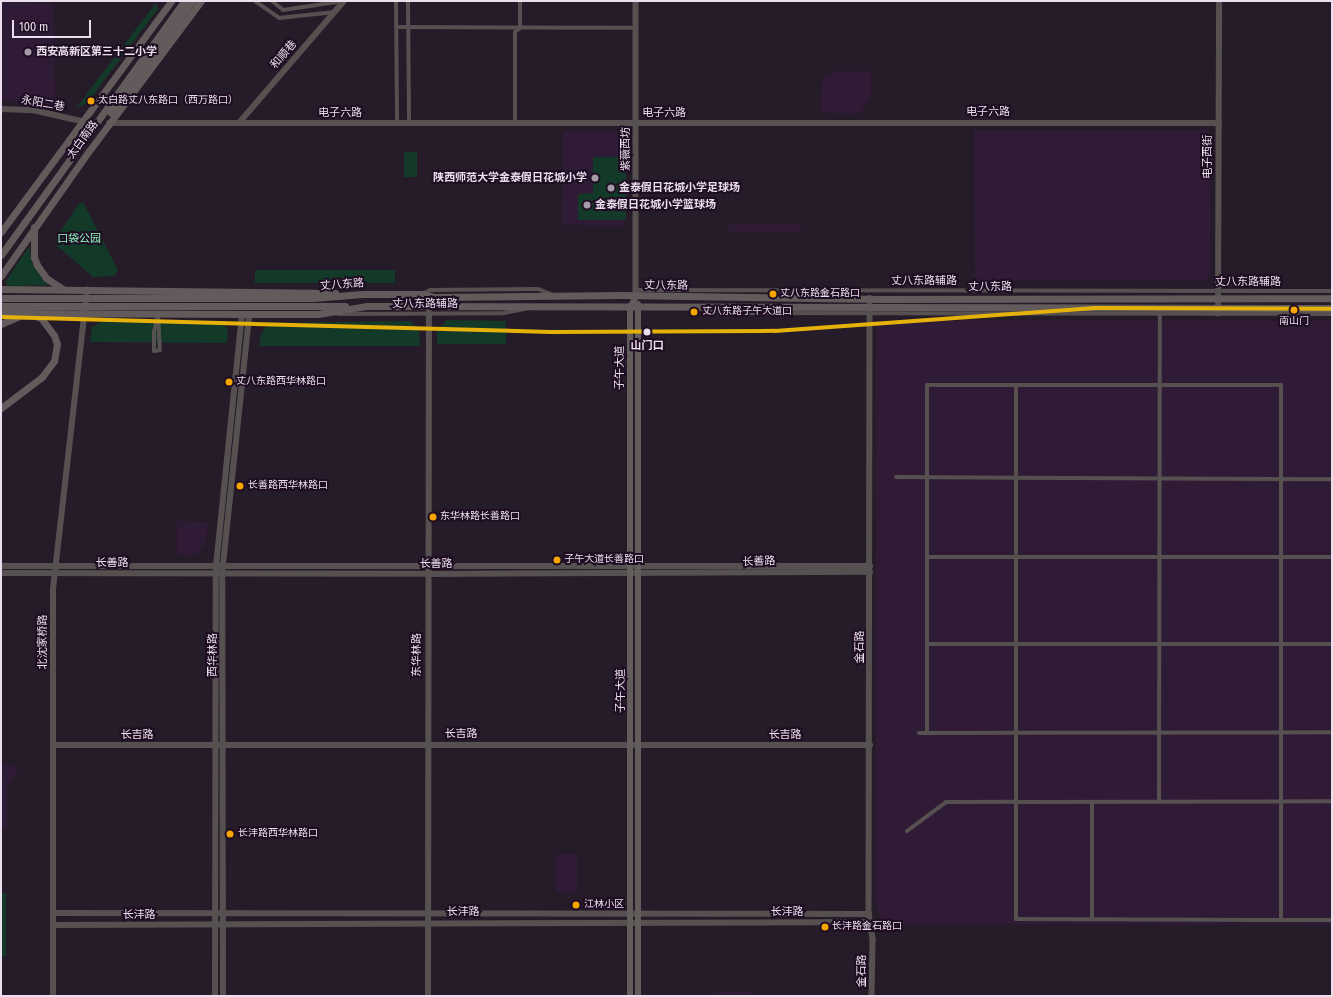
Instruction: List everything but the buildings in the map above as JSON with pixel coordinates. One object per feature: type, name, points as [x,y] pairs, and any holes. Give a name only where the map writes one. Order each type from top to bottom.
[{"type":"main road","name":"太白南路","points":[[1,232],[165,5],[171,1]]},
{"type":"main road","name":"太白南路","points":[[1,256],[184,1]]},
{"type":"main road","name":"太白南路","points":[[1,268],[192,1]]},
{"type":"main road","name":"太白南路","points":[[1,276],[34,226],[201,1]]},
{"type":"main road","points":[[34,226],[33,251],[37,265],[46,278],[64,290]]},
{"type":"main road","points":[[1,289],[307,291],[362,294]]},
{"type":"main road","name":"丈八东路","points":[[1,307],[315,302],[362,294],[423,294],[434,296],[557,296],[636,293],[870,298],[1218,294],[1332,298]]},
{"type":"main road","name":"子午大道","points":[[630,996],[630,307],[636,293]]},
{"type":"main road","name":"子午大道","points":[[636,293],[638,307],[639,574],[638,996]]},
{"type":"main road","name":"丈八东路","points":[[1,298],[315,302],[367,306],[532,308],[638,307],[870,311],[1160,311],[1332,308]]},
{"type":"main road","name":"丈八东路","points":[[1,313],[246,315],[318,314],[367,306]]},
{"type":"main road","points":[[1,307],[23,311],[41,318],[49,326],[57,344],[54,361],[48,371],[1,408]]},
{"type":"main road","points":[[1,324],[28,313]]},
{"type":"street","points":[[255,1],[279,18],[335,12]]},
{"type":"street","points":[[272,1],[283,10],[344,1]]},
{"type":"street","name":"和顺巷","points":[[240,123],[344,1]]},
{"type":"street","points":[[396,1],[397,123]]},
{"type":"street","points":[[408,1],[408,123]]},
{"type":"street","points":[[520,1],[520,28]]},
{"type":"street","name":"紫薇西坊","points":[[636,1],[636,293]]},
{"type":"street","name":"电子西街","points":[[1218,310],[1219,1]]},
{"type":"street","points":[[396,27],[636,28]]},
{"type":"street","points":[[515,123],[515,32],[520,28]]},
{"type":"street","name":"永阳二巷","points":[[1,109],[32,110],[82,121]]},
{"type":"street","name":"电子六路","points":[[109,123],[1218,123]]},
{"type":"street","name":"丈八东路辅路","points":[[423,294],[430,290],[538,289],[557,296]]},
{"type":"street","name":"北沈家桥路","points":[[53,996],[54,566],[86,314],[87,290]]},
{"type":"street","name":"丈八东路辅路","points":[[636,293],[1218,294],[1332,291]]},
{"type":"street","points":[[434,296],[434,306]]},
{"type":"street","name":"金石路","points":[[870,298],[869,914],[872,922],[872,996]]},
{"type":"street","name":"丈八东路辅路","points":[[318,314],[504,313],[532,308]]},
{"type":"street","points":[[1218,310],[1332,314]]},
{"type":"street","points":[[1160,311],[1160,802]]},
{"type":"street","name":"东华林路","points":[[428,996],[427,744],[429,313]]},
{"type":"street","points":[[158,314],[160,350],[154,351],[154,332],[158,314]]},
{"type":"street","name":"西华林路","points":[[223,996],[222,574],[224,566],[246,315]]},
{"type":"street","name":"西华林路","points":[[215,996],[214,745],[216,566],[246,315]]},
{"type":"street","points":[[927,733],[927,385],[1281,385],[1281,919]]},
{"type":"street","points":[[1016,385],[1016,919],[1332,920]]},
{"type":"street","points":[[896,477],[1016,479],[1332,479]]},
{"type":"street","points":[[927,557],[1332,557]]},
{"type":"street","name":"长善路","points":[[1,566],[638,565],[870,569]]},
{"type":"street","name":"长善路","points":[[1,573],[639,574],[870,569]]},
{"type":"street","points":[[927,644],[1332,644]]},
{"type":"street","points":[[919,733],[1016,734],[1332,732]]},
{"type":"street","name":"长吉路","points":[[53,745],[870,745]]},
{"type":"street","points":[[907,832],[946,802],[1332,801]]},
{"type":"street","points":[[1092,802],[1092,919]]},
{"type":"street","name":"长沣路","points":[[54,913],[222,912],[427,914],[869,914]]},
{"type":"street","name":"长沣路","points":[[54,925],[223,925],[427,922],[872,922]]},
{"type":"shaded area","name":"西安高新区第三十二小学","points":[[1,2],[54,3],[55,107],[33,102],[1,101]]},
{"type":"shaded area","points":[[836,71],[871,71],[871,97],[859,114],[821,113],[822,79]]},
{"type":"shaded area","points":[[974,130],[1206,130],[1210,137],[1210,276],[1205,281],[975,281]]},
{"type":"shaded area","name":"陕西师范大学金泰假日花城小学","points":[[563,131],[626,132],[624,226],[561,225]]},
{"type":"shaded area","points":[[729,225],[801,225],[801,232],[729,232]]},
{"type":"shaded area","points":[[881,321],[1332,321],[1332,925],[883,924],[876,903],[876,325]]},
{"type":"shaded area","points":[[177,521],[208,522],[206,543],[195,555],[177,554]]},
{"type":"shaded area","points":[[1,761],[19,769],[7,785],[7,829],[1,829]]},
{"type":"shaded area","points":[[556,854],[577,854],[577,892],[556,892]]},
{"type":"shaded area","points":[[715,992],[753,992],[753,996],[715,996]]},
{"type":"green space","points":[[156,3],[158,9],[87,103],[76,108]]},
{"type":"green space","points":[[404,152],[417,152],[417,177],[404,177]]},
{"type":"green space","points":[[593,157],[626,157],[626,220],[578,220],[578,194],[593,193]]},
{"type":"green space","name":"口袋公园","points":[[83,202],[118,270],[114,276],[93,277],[56,245],[55,239],[78,205]]},
{"type":"green space","points":[[29,246],[32,263],[51,285],[7,286],[6,281]]},
{"type":"green space","points":[[255,270],[395,270],[395,283],[255,283]]},
{"type":"green space","points":[[447,320],[506,321],[506,344],[437,344],[437,330]]},
{"type":"green space","points":[[410,321],[419,329],[420,346],[259,346],[261,334],[269,323]]},
{"type":"green space","points":[[101,322],[223,323],[228,331],[227,343],[90,342],[92,327]]},
{"type":"green space","points":[[1,893],[6,893],[6,956],[1,956]]},
{"type":"transit line","points":[[1,317],[551,332],[775,331],[1095,308],[1332,309]]},
{"type":"place","name":"西安高新区第三十二小学","points":[[28,52]]},
{"type":"place","name":"太白路丈八东路口（西万路口）","points":[[91,101]]},
{"type":"place","name":"陕西师范大学金泰假日花城小学","points":[[595,178]]},
{"type":"place","name":"金泰假日花城小学足球场","points":[[611,188]]},
{"type":"place","name":"金泰假日花城小学篮球场","points":[[587,205]]},
{"type":"place","name":"丈八东路金石路口","points":[[773,294]]},
{"type":"place","name":"南山门","points":[[1294,310]]},
{"type":"place","name":"丈八东路子午大道口","points":[[694,312]]},
{"type":"place","name":"山门口","points":[[647,332]]},
{"type":"place","name":"丈八东路西华林路口","points":[[229,382]]},
{"type":"place","name":"长善路西华林路口","points":[[240,486]]},
{"type":"place","name":"东华林路长善路口","points":[[433,517]]},
{"type":"place","name":"子午大道长善路口","points":[[557,560]]},
{"type":"place","name":"长沣路西华林路口","points":[[230,834]]},
{"type":"place","name":"江林小区","points":[[576,905]]},
{"type":"place","name":"长沣路金石路口","points":[[825,927]]}]
